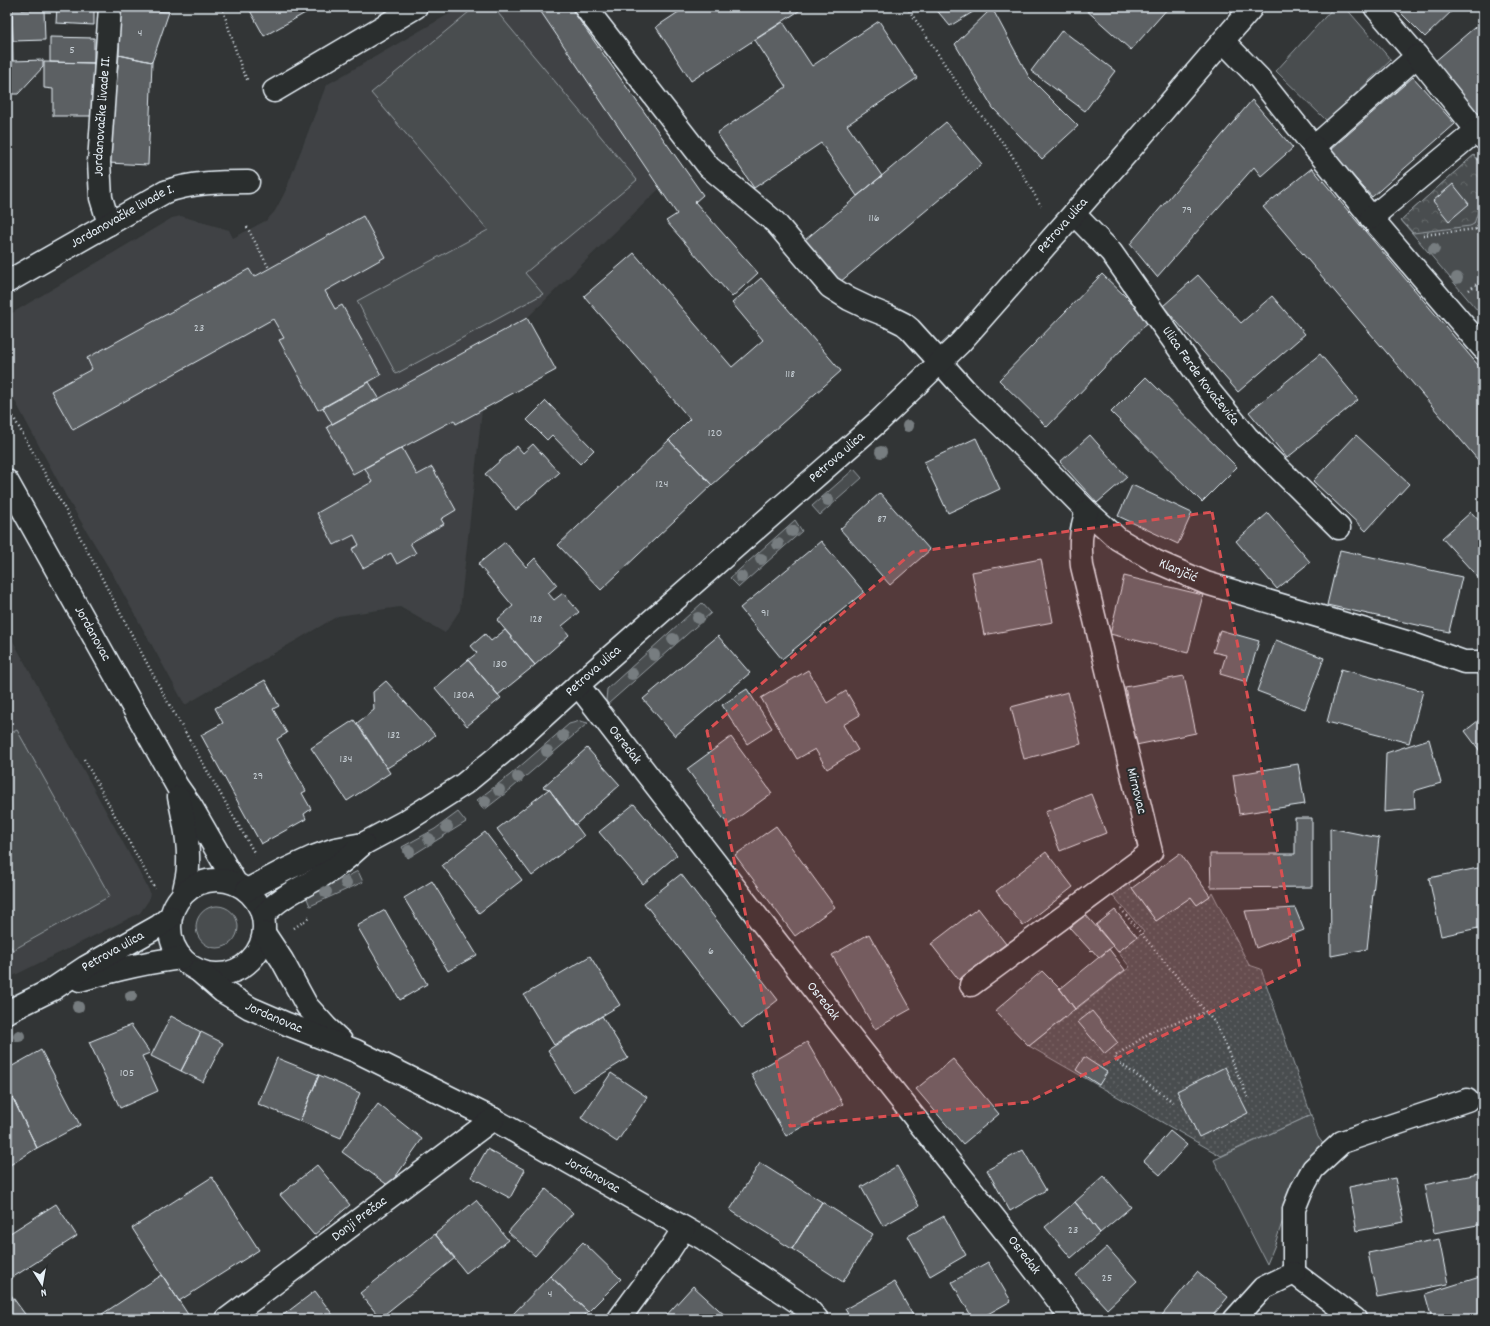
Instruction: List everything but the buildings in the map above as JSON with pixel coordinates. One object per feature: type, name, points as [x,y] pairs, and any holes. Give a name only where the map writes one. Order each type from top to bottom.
[{"type":"street","name":"Jordanovačke livade II.","points":[[109,224],[101,198],[99,162],[110,7]]},
{"type":"street","points":[[274,91],[416,7]]},
{"type":"street","name":"Klanjčić","points":[[585,7],[709,167],[775,222],[830,287],[862,305],[904,324],[966,391],[1087,511],[1118,539],[1155,561],[1206,583],[1474,662]]},
{"type":"street","name":"Petrova ulica","points":[[264,925],[270,908],[295,890],[322,876],[342,863],[363,844],[406,821],[464,784],[519,739],[578,685],[873,426],[960,343],[1074,214],[1252,7]]},
{"type":"street","points":[[1371,218],[1480,134],[1375,7]]},
{"type":"street","points":[[1223,41],[1259,78],[1371,218],[1483,348]]},
{"type":"street","points":[[1314,147],[1417,56]]},
{"type":"street","name":"Jordanovačke livade I.","points":[[7,282],[165,192],[180,187],[208,182],[248,182]]},
{"type":"street","name":"Ulica Ferde Kovačevića","points":[[1074,214],[1110,252],[1206,387],[1247,437],[1339,528]]},
{"type":"street","name":"Jordanovac","points":[[7,481],[177,786],[242,887]]},
{"type":"street","name":"Mirnovac","points":[[971,985],[1151,852],[1082,566],[1080,540],[1082,525],[1087,511]]},
{"type":"street","name":"Osredak","points":[[578,685],[831,1012],[1012,1239],[1070,1316]]},
{"type":"street","name":"Jordanovac","points":[[177,786],[185,820],[188,842],[188,867],[183,894]]},
{"type":"street","name":"Petrova ulica","points":[[242,887],[334,849],[363,844]]},
{"type":"street","points":[[210,880],[223,880],[242,887],[259,904],[264,925],[261,947],[253,959],[241,969],[226,974],[212,975],[189,966],[172,945],[169,929],[170,917],[175,904],[183,894],[194,886],[210,880]]},
{"type":"street","name":"Petrova ulica","points":[[7,1012],[56,987],[86,967],[150,931],[170,917]]},
{"type":"street","name":"Jordanovac","points":[[264,925],[307,1006],[326,1027],[356,1051]]},
{"type":"street","name":"Petrova ulica","points":[[56,987],[125,967],[181,958]]},
{"type":"street","name":"Jordanovac","points":[[199,971],[222,990],[250,1008],[286,1024],[356,1051],[493,1119],[704,1238],[808,1309],[817,1319]]},
{"type":"street","points":[[1294,1273],[1294,1209],[1302,1188],[1313,1169],[1330,1152],[1342,1142],[1467,1100]]},
{"type":"street","name":"Donji Prečac","points":[[227,1319],[493,1119]]},
{"type":"street","points":[[619,1319],[684,1228]]},
{"type":"street","points":[[1235,1319],[1263,1288],[1294,1273]]},
{"type":"street","points":[[1294,1273],[1355,1319]]},
{"type":"path","points":[[222,7],[242,70],[250,85]]},
{"type":"path","points":[[907,7],[965,95],[1010,152],[1041,206]]},
{"type":"path","points":[[1476,229],[1483,208]]},
{"type":"path","points":[[247,227],[269,268]]},
{"type":"path","points":[[1417,236],[1476,229]]},
{"type":"path","points":[[1476,229],[1483,236]]},
{"type":"path","points":[[7,406],[71,520],[166,699],[259,860]]},
{"type":"path","points":[[84,759],[156,892]]},
{"type":"path","points":[[1104,887],[1216,1024],[1248,1098]]},
{"type":"path","points":[[1173,1102],[1117,1061],[1115,1056],[1156,1029],[1206,1012]]},
{"type":"highlighted area","points":[[1212,512],[1300,968],[1028,1102],[790,1126],[707,731],[913,552]]},
{"type":"shaded area","points":[[461,7],[535,7],[539,9],[659,189],[527,318],[556,370],[482,410],[460,610],[445,633],[400,607],[338,616],[185,705],[113,575],[67,498],[7,386],[7,316],[172,218],[181,216],[229,230],[233,238],[267,220],[275,211],[285,192],[325,88],[328,84]]},
{"type":"shaded area","points":[[7,630],[150,892],[149,900],[140,913],[7,979]]},
{"type":"green space","points":[[475,7],[493,7],[637,180],[525,273],[543,294],[396,374],[357,301],[488,230],[371,93]]},
{"type":"green space","points":[[1334,7],[1345,7],[1391,60],[1327,121],[1276,71]]},
{"type":"green space","points":[[1474,155],[1483,166],[1483,317],[1401,220]]},
{"type":"green space","points":[[1474,155],[1483,166],[1483,196],[1474,224],[1470,226],[1413,233],[1401,220]]},
{"type":"green space","points":[[854,469],[862,478],[820,515],[812,506]]},
{"type":"green space","points":[[795,520],[802,531],[739,587],[730,578]]},
{"type":"green space","points":[[702,603],[711,613],[608,704],[606,700],[607,689]]},
{"type":"green space","points":[[580,721],[588,723],[511,789],[484,810],[477,800],[510,775],[569,724]]},
{"type":"green space","points":[[17,730],[110,896],[13,950],[7,940],[7,735]]},
{"type":"green space","points":[[458,812],[466,822],[408,858],[402,847],[435,829]]},
{"type":"green space","points":[[358,871],[363,882],[310,906],[306,896]]},
{"type":"green space","points":[[1126,882],[1156,921],[1191,897],[1197,905],[1210,896],[1212,892],[1249,965],[1261,969],[1311,1115],[1221,1156],[1029,1046],[1130,967],[1118,952],[1144,932],[1111,893]]},
{"type":"green space","points":[[217,906],[232,912],[238,927],[232,942],[217,948],[202,942],[196,927],[202,912]]},
{"type":"green space","points":[[1311,1115],[1318,1137],[1324,1145],[1293,1189],[1267,1264],[1214,1160]]}]
